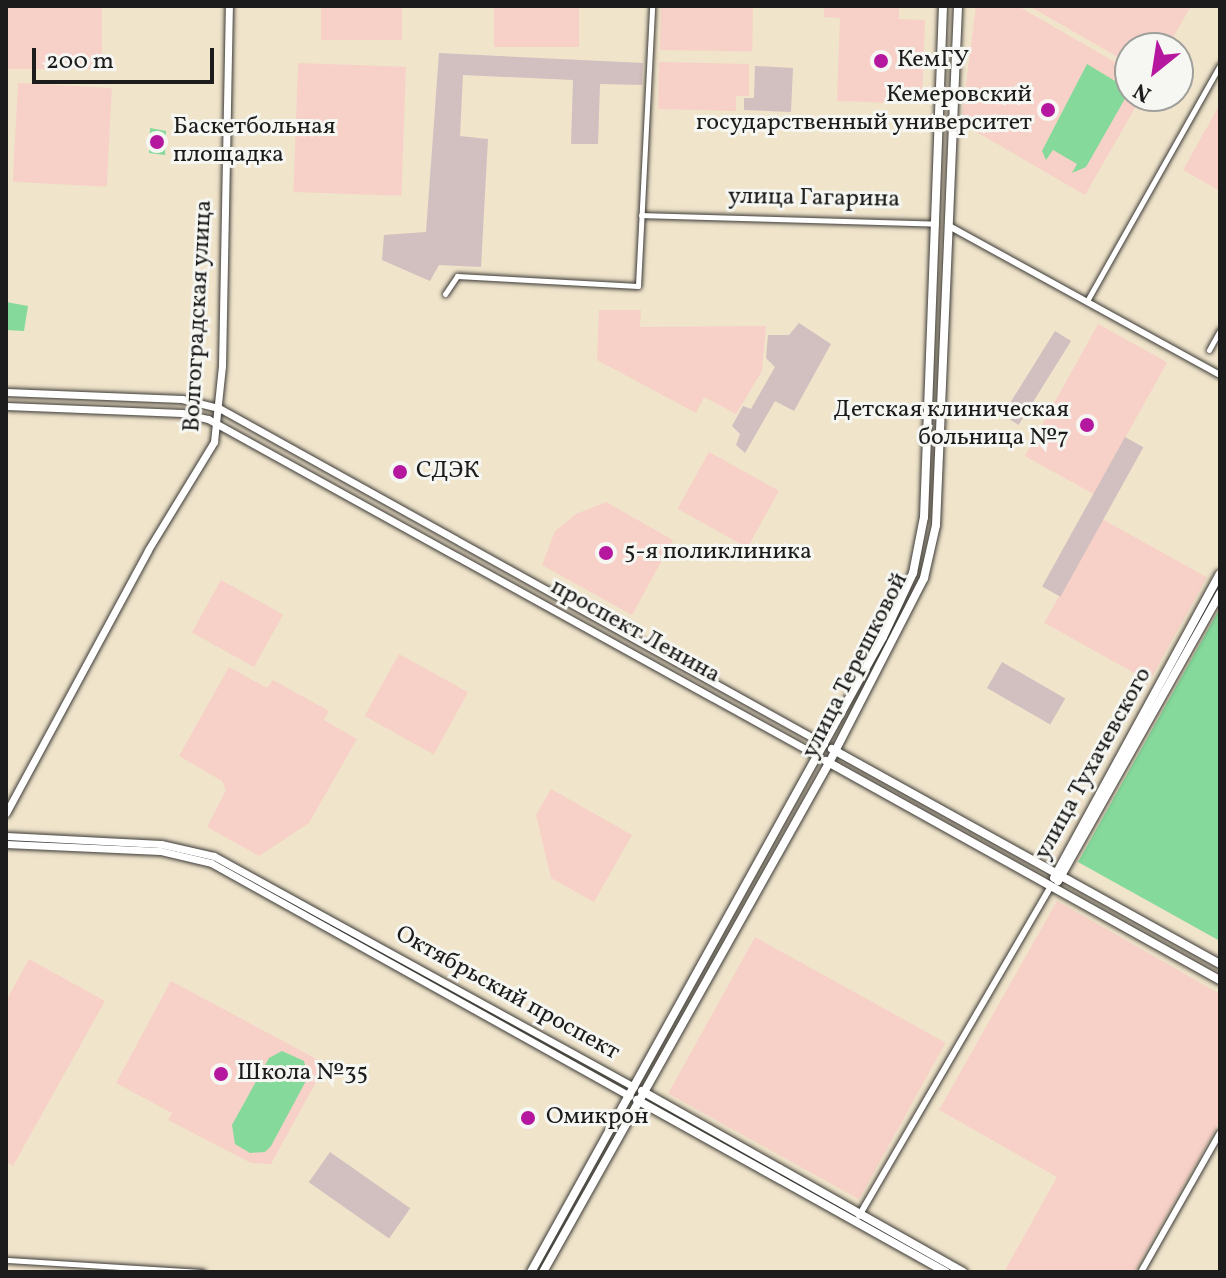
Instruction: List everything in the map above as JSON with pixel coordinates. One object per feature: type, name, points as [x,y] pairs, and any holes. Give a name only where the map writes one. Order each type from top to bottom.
[{"type":"main road","name":"Волгоградская улица","points":[[6,813],[148,550],[211,450],[219,408],[229,6]]},
{"type":"main road","name":"улица Терешковой","points":[[531,1272],[818,756],[903,597],[920,546],[943,6]]},
{"type":"main road","name":"улица Терешковой","points":[[543,1272],[836,751],[919,590],[932,550],[958,6]]},
{"type":"main road","name":"улица Гагарина","points":[[936,224],[949,226]]},
{"type":"main road","name":"проспект Ленина","points":[[6,392],[182,399],[219,408],[1220,964]]},
{"type":"main road","name":"проспект Ленина","points":[[6,406],[190,414],[217,423],[1220,980]]},
{"type":"main road","name":"улица Тухачевского","points":[[1059,876],[1220,574]]},
{"type":"main road","name":"улица Тухачевского","points":[[1051,886],[1220,593]]},
{"type":"main road","points":[[603,637],[626,642],[633,638]]},
{"type":"main road","name":"Октябрьский проспект","points":[[6,836],[161,844],[214,856],[858,1218],[963,1272]]},
{"type":"main road","name":"Октябрьский проспект","points":[[6,844],[160,851],[211,863],[632,1091]]},
{"type":"main road","name":"Октябрьский проспект","points":[[858,1218],[946,1272]]},
{"type":"street","points":[[445,294],[457,276],[638,286],[652,6]]},
{"type":"street","points":[[1087,301],[1220,65]]},
{"type":"street","name":"улица Гагарина","points":[[641,215],[936,224]]},
{"type":"street","name":"улица Гагарина","points":[[949,226],[1220,375]]},
{"type":"street","points":[[1209,350],[1220,330]]},
{"type":"street","points":[[858,1218],[1051,886]]},
{"type":"street","points":[[1141,1272],[1220,1133]]},
{"type":"street","points":[[6,1260],[203,1272]]},
{"type":"shaded area","points":[[6,6],[102,6],[102,69],[6,69]]},
{"type":"shaded area","points":[[321,6],[402,6],[402,40],[321,40]]},
{"type":"shaded area","points":[[494,6],[579,6],[579,47],[494,47]]},
{"type":"shaded area","points":[[661,6],[753,8],[752,52],[660,50]]},
{"type":"shaded area","name":"КемГУ","points":[[824,6],[899,6],[899,19],[925,20],[922,104],[837,101],[840,18],[824,17]]},
{"type":"shaded area","name":"Кемеровский государственный университет","points":[[976,6],[1018,6],[1114,62],[1114,112],[1133,112],[1085,195],[961,123]]},
{"type":"shaded area","points":[[1029,6],[1191,6],[1176,32],[1114,32],[1114,55]]},
{"type":"shaded area","points":[[439,53],[643,63],[642,85],[600,84],[598,144],[571,144],[573,80],[463,75],[460,136],[488,139],[481,267],[439,265],[430,281],[382,260],[384,235],[426,232]]},
{"type":"shaded area","points":[[659,62],[749,64],[749,96],[736,96],[736,111],[658,109]]},
{"type":"shaded area","points":[[298,63],[406,67],[401,196],[293,192]]},
{"type":"shaded area","points":[[755,66],[793,68],[791,112],[744,110],[744,98],[754,98]]},
{"type":"shaded area","points":[[18,83],[112,88],[107,187],[13,182]]},
{"type":"shaded area","points":[[1220,104],[1220,191],[1183,170]]},
{"type":"shaded area","points":[[599,310],[641,310],[640,327],[766,326],[762,371],[736,414],[704,397],[696,413],[597,360]]},
{"type":"shaded area","points":[[799,323],[831,344],[794,411],[775,401],[745,453],[736,445],[740,434],[732,426],[743,406],[751,409],[775,367],[766,358],[768,335],[789,335]]},
{"type":"shaded area","name":"Детская клиническая больница №7","points":[[1098,324],[1167,362],[1094,494],[1025,456]]},
{"type":"shaded area","points":[[1055,331],[1071,341],[1019,425],[1003,415]]},
{"type":"shaded area","points":[[1125,437],[1143,447],[1060,597],[1042,587]]},
{"type":"shaded area","points":[[709,452],[779,491],[747,548],[677,509]]},
{"type":"shaded area","name":"5-я поликлиника","points":[[606,502],[673,540],[632,615],[542,565],[555,531],[576,514]]},
{"type":"shaded area","points":[[1102,519],[1207,577],[1149,681],[1044,623]]},
{"type":"shaded area","points":[[221,580],[283,614],[254,667],[192,632]]},
{"type":"shaded area","points":[[399,654],[468,692],[434,754],[365,716]]},
{"type":"shaded area","points":[[1002,662],[1065,698],[1050,724],[987,688]]},
{"type":"shaded area","points":[[229,667],[267,688],[273,680],[329,711],[324,720],[357,739],[309,823],[259,856],[207,827],[226,790],[222,781],[179,756]]},
{"type":"shaded area","points":[[551,789],[632,835],[594,902],[551,878],[536,815]]},
{"type":"shaded area","points":[[1057,901],[1220,994],[1220,1121],[1134,1272],[1004,1272],[1057,1177],[939,1110]]},
{"type":"shaded area","points":[[755,937],[946,1043],[859,1199],[668,1094]]},
{"type":"shaded area","points":[[29,959],[105,1001],[13,1166],[6,1162],[6,1001]]},
{"type":"shaded area","name":"Школа №35","points":[[171,981],[326,1064],[271,1164],[251,1163],[168,1120],[172,1113],[116,1083]]},
{"type":"shaded area","points":[[330,1152],[410,1208],[389,1239],[309,1182]]},
{"type":"green space","points":[[1087,64],[1114,80],[1114,112],[1117,112],[1086,167],[1072,173],[1077,164],[1053,150],[1046,160],[1042,151]]},
{"type":"green space","name":"Баскетбольная площадка","points":[[150,128],[166,131],[165,155],[149,153]]},
{"type":"green space","points":[[6,302],[28,306],[24,331],[6,330]]},
{"type":"green space","points":[[1220,608],[1220,941],[1078,862]]},
{"type":"green space","points":[[282,1051],[304,1061],[308,1077],[271,1146],[265,1152],[250,1153],[235,1144],[232,1125],[269,1058]]},
{"type":"place","name":"КемГУ","points":[[881,61]]},
{"type":"place","name":"Кемеровский государственный университет","points":[[1048,110]]},
{"type":"place","name":"Баскетбольная площадка","points":[[157,142]]},
{"type":"place","name":"Детская клиническая больница №7","points":[[1087,425]]},
{"type":"place","name":"СДЭК","points":[[400,472]]},
{"type":"place","name":"5-я поликлиника","points":[[606,553]]},
{"type":"place","name":"Школа №35","points":[[221,1074]]},
{"type":"place","name":"Омикрон","points":[[528,1118]]}]
